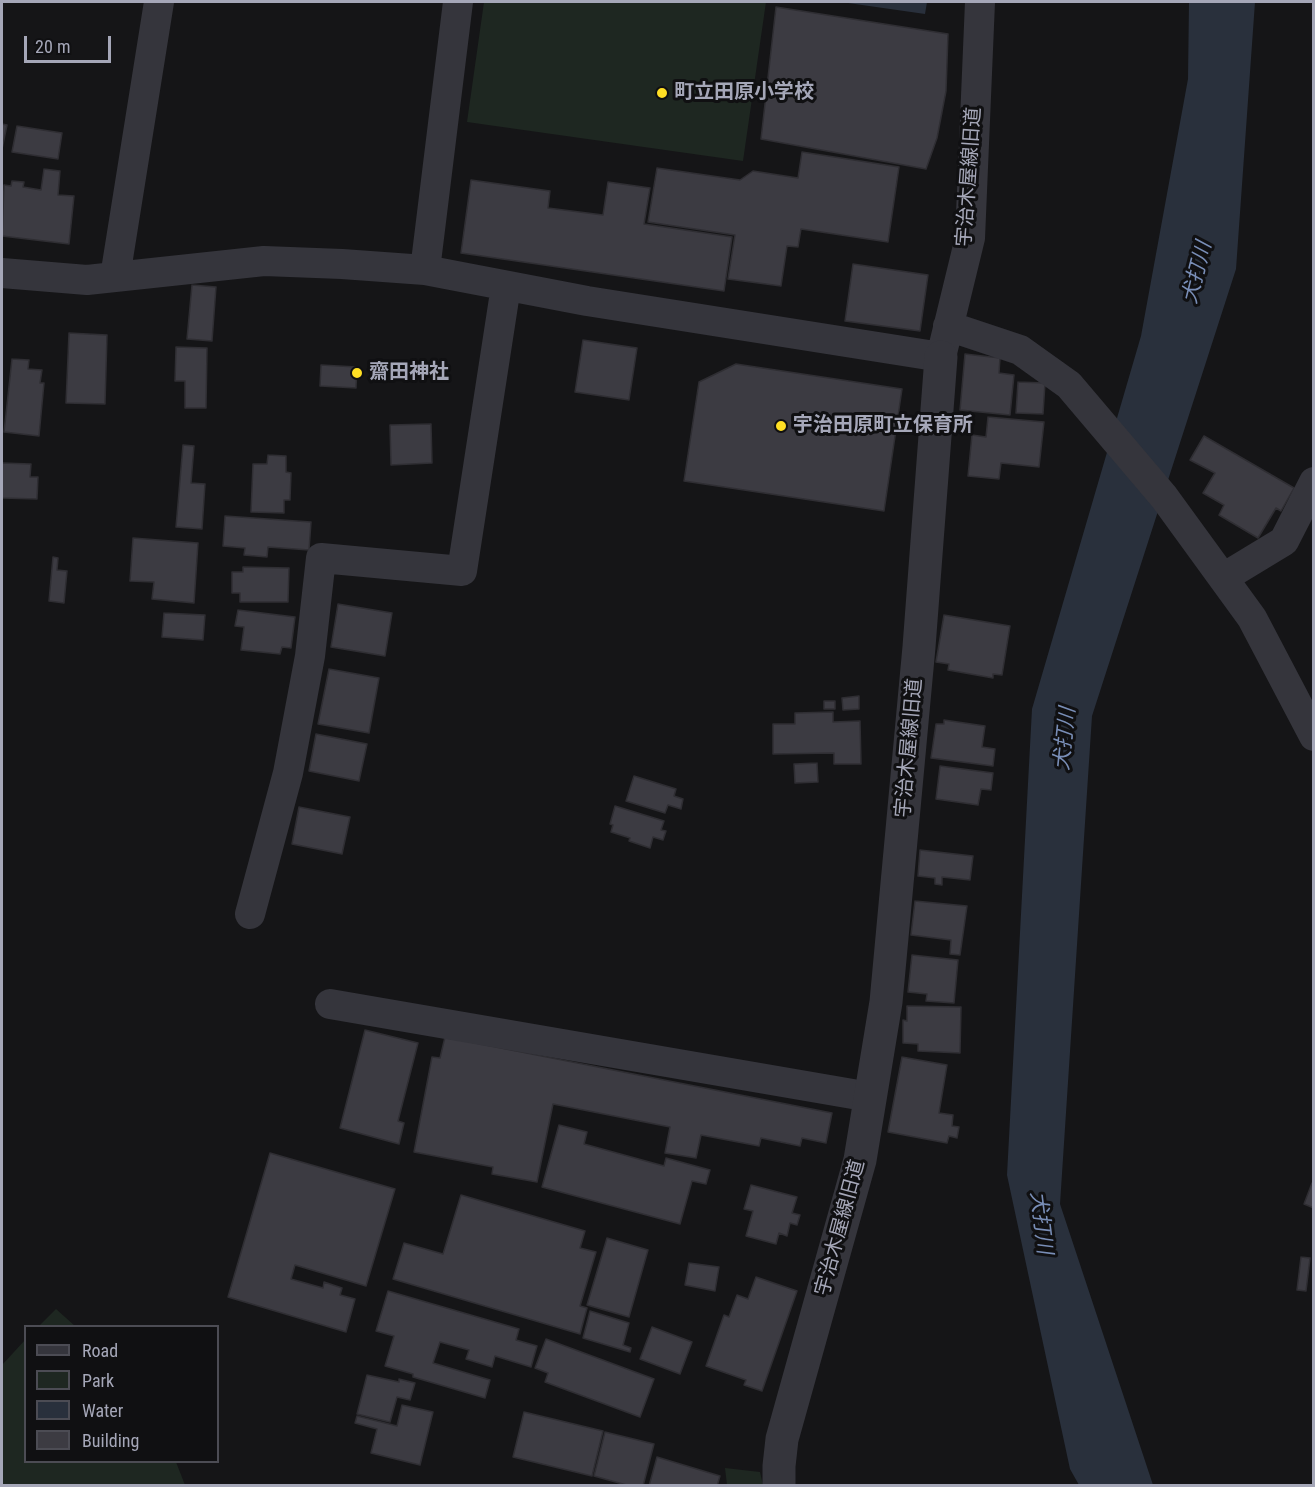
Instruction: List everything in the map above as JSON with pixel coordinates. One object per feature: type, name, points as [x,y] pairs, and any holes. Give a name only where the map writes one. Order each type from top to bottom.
[{"type":"street","points":[[115,277],[159,2]]},
{"type":"street","points":[[425,270],[458,2]]},
{"type":"street","name":"宇治木屋線旧道","points":[[779,1485],[782,1439],[860,1160],[886,1002],[944,342],[970,238],[980,2]]},
{"type":"street","points":[[2,273],[87,280],[264,261],[425,270],[667,314],[1020,350],[1069,385],[1164,497],[1252,618],[1314,736]]},
{"type":"street","points":[[250,914],[288,773],[310,656],[321,558],[462,572],[506,286]]},
{"type":"street","points":[[1223,578],[1284,541],[1314,482]]},
{"type":"street","points":[[330,1004],[870,1097]]},
{"type":"green space","points":[[484,2],[766,2],[743,161],[467,122]]},
{"type":"green space","points":[[56,1309],[74,1325],[40,1325]]},
{"type":"green space","points":[[24,1341],[24,1463],[176,1463],[185,1485],[2,1485],[2,1365]]},
{"type":"green space","points":[[725,1468],[760,1472],[763,1485],[727,1485]]},
{"type":"water","points":[[841,2],[927,2],[925,14]]},
{"type":"water","name":"犬打川","points":[[1189,2],[1255,2],[1236,269],[1092,716],[1060,1204],[1153,1485],[1079,1485],[1070,1469],[1007,1175],[1032,709],[1141,336],[1188,79]]},
{"type":"building","points":[[776,7],[948,34],[946,91],[937,138],[926,169],[761,139]]},
{"type":"building","points":[[2,124],[7,125],[2,149]]},
{"type":"building","points":[[17,126],[62,133],[58,159],[12,152]]},
{"type":"building","points":[[802,152],[899,167],[888,242],[801,229],[798,247],[787,246],[781,286],[728,279],[735,235],[648,222],[657,168],[740,180],[753,171],[798,178]]},
{"type":"building","points":[[44,169],[60,171],[58,195],[74,196],[69,244],[2,236],[4,185],[11,186],[12,181],[24,182],[23,187],[41,190]]},
{"type":"building","points":[[471,180],[550,191],[548,208],[603,215],[608,182],[650,188],[644,224],[732,237],[724,291],[461,253]]},
{"type":"building","points":[[853,264],[928,275],[920,331],[845,321]]},
{"type":"building","points":[[192,285],[216,287],[212,341],[187,339]]},
{"type":"building","points":[[69,333],[107,335],[105,404],[66,403]]},
{"type":"building","points":[[583,340],[637,348],[629,400],[575,392]]},
{"type":"building","points":[[176,347],[207,348],[206,408],[185,408],[185,381],[175,381]]},
{"type":"building","points":[[965,354],[1000,358],[999,373],[1014,375],[1010,415],[960,410]]},
{"type":"building","points":[[12,359],[29,360],[28,369],[42,370],[40,383],[44,383],[39,436],[4,432]]},
{"type":"building","points":[[736,364],[902,389],[884,511],[684,481],[699,382]]},
{"type":"building","points":[[321,365],[357,367],[356,388],[320,386]]},
{"type":"building","points":[[1018,382],[1045,383],[1043,414],[1016,413]]},
{"type":"building","points":[[988,417],[1044,422],[1039,467],[1001,463],[999,479],[968,476],[972,435],[986,437]]},
{"type":"building","points":[[431,424],[432,463],[391,465],[390,425]]},
{"type":"building","points":[[1204,436],[1294,488],[1281,511],[1276,508],[1258,538],[1219,515],[1224,505],[1203,493],[1215,473],[1190,460]]},
{"type":"building","points":[[183,445],[194,446],[191,483],[205,484],[202,529],[176,527]]},
{"type":"building","points":[[268,455],[286,456],[286,472],[291,473],[290,500],[284,500],[284,513],[251,512],[253,464],[267,464]]},
{"type":"building","points":[[2,463],[31,464],[30,477],[38,477],[37,499],[2,498]]},
{"type":"building","points":[[225,516],[311,522],[309,550],[268,547],[267,557],[244,555],[245,548],[223,546]]},
{"type":"building","points":[[133,538],[198,543],[194,603],[152,599],[154,582],[130,581]]},
{"type":"building","points":[[53,557],[58,558],[57,570],[67,571],[64,603],[49,601]]},
{"type":"building","points":[[243,567],[289,568],[288,602],[240,602],[240,593],[232,593],[232,572],[243,572]]},
{"type":"building","points":[[338,604],[392,613],[385,656],[331,647]]},
{"type":"building","points":[[238,610],[295,617],[291,648],[282,647],[280,654],[241,650],[244,627],[235,626]]},
{"type":"building","points":[[164,613],[205,615],[203,640],[162,637]]},
{"type":"building","points":[[944,615],[1010,626],[1002,675],[993,674],[993,678],[948,670],[949,664],[936,662]]},
{"type":"building","points":[[329,669],[379,678],[369,733],[318,724]]},
{"type":"building","points":[[859,696],[859,709],[843,710],[842,698]]},
{"type":"building","points":[[824,701],[835,701],[835,709],[824,709]]},
{"type":"building","points":[[833,712],[833,722],[860,721],[861,764],[834,764],[834,753],[773,754],[773,724],[795,724],[795,713]]},
{"type":"building","points":[[944,720],[985,726],[982,747],[995,749],[993,766],[931,758],[936,724],[944,724]]},
{"type":"building","points":[[316,734],[367,744],[359,781],[309,771]]},
{"type":"building","points":[[817,763],[818,782],[795,783],[794,764]]},
{"type":"building","points":[[940,766],[993,773],[991,790],[981,789],[978,805],[936,799]]},
{"type":"building","points":[[634,776],[676,789],[674,796],[683,799],[681,809],[668,805],[665,813],[626,801]]},
{"type":"building","points":[[615,806],[664,821],[661,830],[666,831],[663,840],[653,837],[650,848],[611,832],[613,825],[610,824]]},
{"type":"building","points":[[299,807],[350,817],[342,854],[292,844]]},
{"type":"building","points":[[920,850],[973,856],[970,880],[942,877],[942,885],[935,884],[935,878],[918,876]]},
{"type":"building","points":[[915,901],[967,906],[960,955],[950,954],[951,940],[911,935]]},
{"type":"building","points":[[912,955],[958,960],[954,1003],[926,1001],[927,994],[908,992]]},
{"type":"building","points":[[907,1006],[961,1007],[960,1053],[918,1051],[918,1044],[903,1043],[903,1020],[907,1021]]},
{"type":"building","points":[[365,1030],[418,1043],[398,1121],[404,1123],[399,1144],[340,1128]]},
{"type":"building","points":[[445,1037],[832,1113],[826,1143],[802,1138],[800,1146],[761,1138],[759,1146],[701,1135],[696,1158],[665,1153],[670,1127],[553,1104],[537,1182],[492,1174],[493,1167],[414,1152],[432,1057],[440,1058]]},
{"type":"building","points":[[902,1057],[947,1065],[939,1113],[953,1115],[952,1126],[959,1127],[957,1138],[949,1136],[947,1143],[888,1132]]},
{"type":"building","points":[[559,1125],[587,1132],[584,1144],[664,1166],[666,1158],[710,1170],[706,1184],[692,1181],[680,1224],[542,1187]]},
{"type":"building","points":[[270,1153],[395,1189],[366,1286],[295,1265],[291,1279],[323,1288],[324,1282],[342,1288],[340,1295],[355,1299],[346,1332],[228,1297]]},
{"type":"building","points":[[1312,1183],[1314,1184],[1314,1208],[1304,1204]]},
{"type":"building","points":[[751,1185],[797,1197],[792,1213],[800,1215],[797,1225],[790,1223],[787,1236],[779,1233],[776,1244],[746,1236],[753,1211],[744,1209]]},
{"type":"building","points":[[461,1195],[585,1231],[580,1248],[596,1252],[580,1306],[587,1308],[580,1334],[393,1279],[404,1243],[443,1254]]},
{"type":"building","points":[[607,1238],[648,1250],[629,1317],[587,1305]]},
{"type":"building","points":[[1301,1257],[1310,1258],[1306,1291],[1297,1290]]},
{"type":"building","points":[[689,1263],[719,1267],[715,1291],[685,1285]]},
{"type":"building","points":[[756,1277],[797,1291],[762,1391],[744,1385],[746,1380],[706,1366],[724,1315],[729,1317],[737,1295],[748,1299]]},
{"type":"building","points":[[388,1291],[519,1329],[516,1340],[537,1346],[531,1367],[495,1356],[492,1367],[466,1359],[469,1350],[440,1342],[433,1363],[490,1380],[485,1398],[413,1377],[413,1374],[385,1366],[394,1336],[376,1331]]},
{"type":"building","points":[[590,1311],[629,1323],[623,1345],[631,1348],[630,1352],[583,1338]]},
{"type":"building","points":[[652,1327],[692,1342],[680,1374],[640,1359]]},
{"type":"building","points":[[546,1339],[654,1379],[640,1417],[545,1382],[548,1373],[535,1368]]},
{"type":"building","points":[[367,1375],[415,1383],[410,1400],[397,1397],[390,1422],[357,1414]]},
{"type":"building","points":[[402,1405],[433,1412],[420,1465],[371,1453],[377,1429],[355,1423],[357,1416],[397,1426]]},
{"type":"building","points":[[524,1412],[603,1431],[592,1476],[513,1457]]},
{"type":"building","points":[[605,1432],[654,1444],[643,1486],[630,1486],[594,1476]]},
{"type":"building","points":[[657,1457],[720,1476],[717,1486],[649,1486]]},
{"type":"place","name":"町立田原小学校","points":[[662,93]]},
{"type":"place","name":"齋田神社","points":[[357,373]]},
{"type":"place","name":"宇治田原町立保育所","points":[[781,426]]}]
